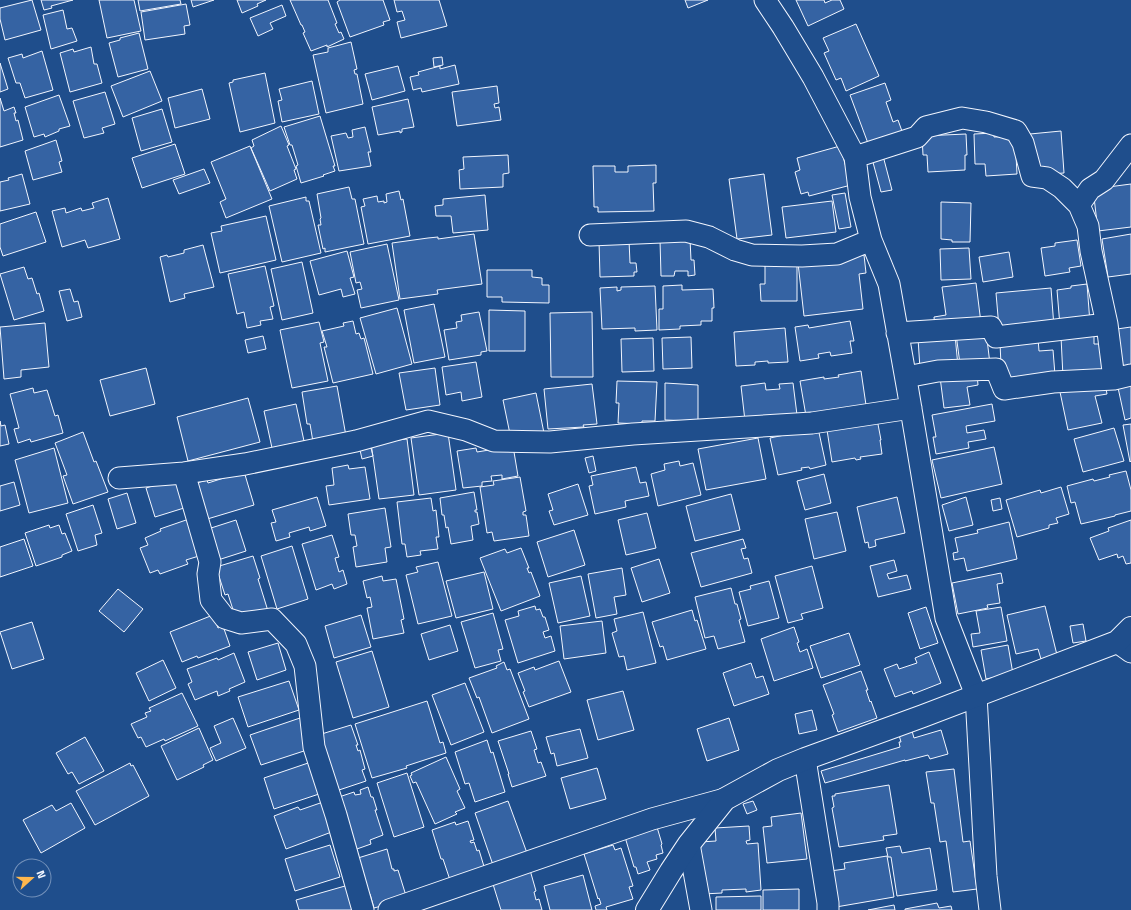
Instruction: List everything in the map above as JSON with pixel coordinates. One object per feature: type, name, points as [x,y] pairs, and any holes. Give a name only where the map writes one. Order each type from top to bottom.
[{"type":"street","points":[[765,0],[784,27],[855,157],[860,197],[871,240],[888,284],[906,377],[946,618],[976,696],[986,876],[990,910]]},
{"type":"street","points":[[855,157],[917,136],[926,127],[962,118],[986,122],[1016,131],[1023,144],[1032,176],[1047,178],[1062,188],[1079,205],[1088,226],[1091,251],[1107,324],[1123,377],[1053,382],[1004,389],[996,369],[938,371],[906,377]]},
{"type":"street","points":[[1079,205],[1090,189],[1104,180],[1131,145]]},
{"type":"street","points":[[590,235],[686,231],[709,237],[735,250],[752,255],[802,256],[837,254],[871,240]]},
{"type":"street","points":[[897,333],[991,328],[996,337],[1107,324]]},
{"type":"street","points":[[119,478],[184,473],[245,464],[356,441],[428,421],[466,430],[494,441],[550,442],[633,434],[812,423],[911,408]]},
{"type":"street","points":[[184,473],[210,562],[208,574],[211,600],[225,618],[241,623],[272,619],[296,644],[305,666],[314,747],[364,910]]},
{"type":"street","points":[[389,910],[652,819],[725,799],[778,770],[1126,640]]},
{"type":"street","points":[[806,759],[828,910]]},
{"type":"street","points":[[647,910],[689,844],[725,799]]},
{"type":"street","points":[[689,844],[701,910]]},
{"type":"building","points":[[32,0],[41,30],[5,40],[0,19],[0,8]]},
{"type":"building","points":[[41,0],[73,0],[51,6],[52,8],[44,10]]},
{"type":"building","points":[[99,0],[134,0],[141,31],[107,38]]},
{"type":"building","points":[[138,0],[180,0],[181,4],[140,11]]},
{"type":"building","points":[[191,0],[214,0],[193,7]]},
{"type":"building","points":[[237,0],[266,0],[257,4],[258,6],[242,13]]},
{"type":"building","points":[[290,0],[328,0],[337,23],[335,24],[339,33],[341,32],[344,39],[327,47],[327,45],[311,51],[303,33],[305,32]]},
{"type":"building","points":[[340,0],[383,0],[390,20],[383,22],[384,25],[350,37],[337,2]]},
{"type":"building","points":[[394,0],[439,0],[447,26],[401,38],[397,22],[405,20],[402,11],[397,12]]},
{"type":"building","points":[[685,0],[708,0],[688,8]]},
{"type":"building","points":[[796,0],[824,0],[825,3],[832,0],[840,0],[844,9],[808,26]]},
{"type":"building","points":[[186,4],[190,25],[184,26],[185,34],[145,40],[141,12]]},
{"type":"building","points":[[282,5],[286,16],[270,23],[273,29],[258,36],[250,18]]},
{"type":"building","points":[[63,10],[67,29],[72,28],[77,41],[51,49],[43,15]]},
{"type":"building","points":[[856,24],[879,76],[846,91],[841,78],[836,80],[824,53],[829,51],[823,38]]},
{"type":"building","points":[[139,33],[148,69],[118,77],[109,43],[120,40],[120,38]]},
{"type":"building","points":[[351,42],[357,69],[354,70],[355,74],[357,74],[363,104],[326,113],[313,55],[328,52],[328,48]]},
{"type":"building","points":[[91,47],[94,64],[97,64],[102,83],[70,92],[60,53],[73,49],[74,52]]},
{"type":"building","points":[[42,51],[53,90],[25,98],[20,83],[16,83],[8,58],[22,54],[23,58]]},
{"type":"building","points":[[442,57],[443,65],[434,67],[433,58]]},
{"type":"building","points":[[0,63],[8,89],[0,92]]},
{"type":"building","points":[[455,65],[459,84],[422,92],[421,88],[413,90],[410,77],[419,75],[418,72],[440,66],[440,69]]},
{"type":"building","points":[[398,66],[405,91],[372,100],[365,74]]},
{"type":"building","points":[[150,71],[162,101],[123,117],[111,86]]},
{"type":"building","points":[[265,73],[275,123],[240,132],[229,83],[233,82],[233,80]]},
{"type":"building","points":[[312,81],[319,114],[282,122],[278,101],[282,100],[279,89]]},
{"type":"building","points":[[885,83],[891,100],[886,102],[893,122],[898,120],[903,134],[869,146],[850,95]]},
{"type":"building","points":[[497,86],[499,103],[494,104],[495,108],[499,107],[501,120],[457,126],[452,92]]},
{"type":"building","points":[[202,89],[210,119],[175,128],[168,98]]},
{"type":"building","points":[[105,92],[115,124],[102,128],[104,133],[84,138],[73,101]]},
{"type":"building","points":[[59,95],[70,126],[59,129],[59,131],[45,137],[44,134],[34,137],[25,107]]},
{"type":"building","points":[[0,98],[4,111],[14,107],[16,121],[18,120],[23,140],[0,147]]},
{"type":"building","points":[[408,99],[414,127],[402,129],[402,132],[400,133],[400,131],[378,135],[372,107]]},
{"type":"building","points":[[162,109],[172,142],[141,151],[132,118]]},
{"type":"building","points":[[320,116],[335,166],[333,166],[335,171],[301,183],[296,166],[298,165],[292,145],[290,145],[284,127]]},
{"type":"building","points":[[281,126],[289,145],[287,146],[296,169],[294,170],[297,179],[270,191],[251,148],[254,146],[252,140]]},
{"type":"building","points":[[365,127],[371,152],[368,152],[371,166],[339,171],[331,136],[346,133],[348,138],[353,137],[352,130]]},
{"type":"building","points":[[1061,131],[1064,173],[1034,175],[1030,134]]},
{"type":"building","points":[[994,133],[994,137],[1015,136],[1017,174],[986,176],[985,164],[975,164],[974,134]]},
{"type":"building","points":[[966,134],[967,155],[965,155],[965,170],[928,172],[927,155],[923,155],[922,136]]},
{"type":"building","points":[[56,140],[62,161],[59,162],[62,172],[33,180],[25,151]]},
{"type":"building","points":[[175,144],[185,174],[142,188],[132,158]]},
{"type":"building","points":[[250,146],[272,199],[226,218],[220,202],[226,199],[211,162]]},
{"type":"building","points":[[840,146],[851,185],[809,196],[808,192],[801,194],[795,172],[800,170],[797,158]]},
{"type":"building","points":[[882,152],[892,190],[881,192],[871,155]]},
{"type":"building","points":[[508,155],[509,173],[503,174],[503,187],[460,189],[459,170],[464,169],[463,157]]},
{"type":"building","points":[[656,165],[656,183],[653,183],[654,211],[598,212],[598,207],[594,207],[593,166],[615,166],[615,172],[628,172],[628,166]]},
{"type":"building","points":[[204,169],[210,183],[179,194],[173,180]]},
{"type":"building","points":[[22,174],[30,204],[0,211],[0,182]]},
{"type":"building","points":[[764,174],[772,235],[737,239],[729,179]]},
{"type":"building","points":[[1131,184],[1131,227],[1098,231],[1093,189]]},
{"type":"building","points":[[349,187],[352,199],[355,199],[364,244],[325,252],[318,225],[321,225],[321,218],[317,194]]},
{"type":"building","points":[[399,191],[401,200],[403,199],[410,236],[368,244],[361,207],[365,206],[363,199],[377,196],[378,202],[384,201],[384,203],[387,202],[386,194]]},
{"type":"building","points":[[845,193],[851,227],[839,229],[832,195]]},
{"type":"building","points":[[485,195],[488,230],[453,233],[451,216],[436,216],[435,206],[443,205],[443,199]]},
{"type":"building","points":[[306,197],[306,201],[309,201],[321,253],[282,262],[269,206]]},
{"type":"building","points":[[108,198],[120,239],[88,248],[85,240],[62,247],[52,211],[65,208],[66,213],[81,208],[82,211],[94,208],[92,203]]},
{"type":"building","points":[[832,201],[836,232],[786,238],[782,207]]},
{"type":"building","points":[[941,202],[971,203],[970,242],[952,242],[952,240],[941,239]]},
{"type":"building","points":[[36,212],[46,242],[3,256],[0,247],[0,224]]},
{"type":"building","points":[[266,216],[276,260],[220,273],[211,233],[222,231],[221,226]]},
{"type":"building","points":[[474,234],[482,284],[437,290],[438,294],[400,299],[392,243]]},
{"type":"building","points":[[1131,234],[1131,274],[1108,277],[1102,239]]},
{"type":"building","points":[[690,239],[691,260],[694,260],[695,275],[688,276],[688,271],[675,271],[674,276],[661,276],[660,240]]},
{"type":"building","points":[[629,240],[630,263],[636,263],[637,272],[634,272],[634,276],[600,277],[599,241]]},
{"type":"building","points":[[1077,240],[1081,266],[1069,268],[1070,272],[1045,276],[1041,248],[1055,246],[1055,243]]},
{"type":"building","points":[[387,244],[399,300],[361,308],[357,290],[362,289],[360,282],[356,283],[350,252]]},
{"type":"building","points":[[203,245],[214,287],[184,294],[185,298],[170,302],[160,257],[167,255],[168,257],[184,253],[184,250]]},
{"type":"building","points":[[969,248],[971,279],[941,280],[940,249]]},
{"type":"building","points":[[347,251],[354,277],[350,278],[355,294],[343,297],[341,289],[319,295],[310,261]]},
{"type":"building","points":[[1009,252],[1013,277],[983,282],[979,257]]},
{"type":"building","points":[[864,255],[866,273],[859,274],[863,309],[804,316],[798,263]]},
{"type":"building","points":[[765,261],[797,261],[797,301],[761,301],[760,284],[765,284]]},
{"type":"building","points":[[302,262],[313,313],[282,320],[271,269]]},
{"type":"building","points":[[265,266],[274,306],[270,307],[273,319],[260,321],[261,325],[247,328],[244,312],[237,314],[228,274]]},
{"type":"building","points":[[24,267],[28,279],[32,278],[37,294],[39,293],[44,311],[14,320],[0,274]]},
{"type":"building","points":[[487,270],[532,270],[532,277],[542,278],[542,285],[549,285],[549,303],[502,302],[502,297],[487,297]]},
{"type":"building","points":[[976,283],[981,323],[935,329],[934,317],[946,315],[942,287]]},
{"type":"building","points":[[1087,284],[1090,323],[1060,326],[1057,290]]},
{"type":"building","points":[[682,285],[682,290],[713,289],[714,308],[712,308],[712,321],[701,321],[701,325],[680,326],[680,329],[659,330],[659,309],[663,309],[663,286]]},
{"type":"building","points":[[655,286],[657,330],[635,331],[635,328],[602,329],[600,288],[617,287],[617,291],[621,290],[621,287]]},
{"type":"building","points":[[1051,288],[1054,327],[999,328],[996,293]]},
{"type":"building","points":[[70,289],[74,302],[78,301],[82,317],[67,321],[59,291]]},
{"type":"building","points":[[434,304],[445,357],[414,363],[404,310]]},
{"type":"building","points":[[397,308],[412,364],[376,374],[360,318]]},
{"type":"building","points":[[489,310],[525,311],[525,351],[489,351]]},
{"type":"building","points":[[479,312],[487,351],[481,352],[481,355],[449,360],[444,330],[457,328],[456,322],[462,321],[461,315]]},
{"type":"building","points":[[592,312],[593,377],[551,377],[550,313]]},
{"type":"building","points":[[353,321],[356,334],[359,333],[361,339],[364,338],[373,374],[333,383],[324,347],[327,347],[322,331],[344,326],[343,323]]},
{"type":"building","points":[[850,321],[854,341],[850,341],[852,353],[831,356],[830,352],[818,354],[819,358],[800,361],[795,327],[808,325],[809,328]]},
{"type":"building","points":[[319,322],[324,342],[320,343],[328,381],[292,388],[280,330]]},
{"type":"building","points":[[45,323],[49,367],[21,370],[21,377],[4,379],[0,327]]},
{"type":"building","points":[[1131,327],[1131,370],[1117,372],[1117,329]]},
{"type":"building","points":[[785,328],[788,362],[755,362],[755,365],[736,366],[734,332]]},
{"type":"building","points":[[986,331],[990,364],[960,364],[956,334]]},
{"type":"building","points":[[955,335],[958,366],[920,369],[918,338]]},
{"type":"building","points":[[1094,335],[1094,344],[1102,344],[1109,374],[1063,377],[1061,337]]},
{"type":"building","points":[[263,336],[266,349],[248,353],[245,340]]},
{"type":"building","points":[[691,337],[692,368],[663,369],[662,338]]},
{"type":"building","points":[[653,338],[654,371],[622,372],[621,339]]},
{"type":"building","points":[[1038,338],[1039,351],[1053,350],[1055,375],[1006,378],[1001,365],[1000,343]]},
{"type":"building","points":[[476,362],[482,397],[462,401],[461,392],[446,395],[442,367]]},
{"type":"building","points":[[146,368],[155,404],[110,416],[100,380]]},
{"type":"building","points":[[435,368],[440,405],[406,410],[399,373]]},
{"type":"building","points":[[861,371],[866,405],[806,416],[800,381],[824,377],[824,379],[839,377],[838,375]]},
{"type":"building","points":[[977,374],[978,385],[967,387],[970,405],[944,408],[940,377]]},
{"type":"building","points":[[1131,379],[1131,418],[1125,420],[1117,383]]},
{"type":"building","points":[[617,381],[657,382],[655,421],[642,421],[642,424],[618,423],[619,403],[616,403]]},
{"type":"building","points":[[665,383],[698,385],[698,421],[665,420]]},
{"type":"building","points":[[765,383],[766,390],[780,389],[779,384],[793,383],[797,415],[745,421],[741,386]]},
{"type":"building","points":[[1105,383],[1107,394],[1095,396],[1102,423],[1068,430],[1060,392]]},
{"type":"building","points":[[592,384],[597,424],[583,425],[584,427],[548,429],[544,389]]},
{"type":"building","points":[[337,386],[346,436],[313,442],[310,424],[307,424],[302,392]]},
{"type":"building","points":[[33,388],[34,393],[47,390],[55,416],[58,415],[63,433],[31,442],[30,439],[18,443],[14,429],[19,428],[10,394]]},
{"type":"building","points":[[536,393],[544,433],[511,439],[503,400]]},
{"type":"building","points":[[248,398],[260,442],[188,461],[177,417]]},
{"type":"building","points":[[296,404],[304,441],[272,448],[264,411]]},
{"type":"building","points":[[992,404],[995,421],[966,426],[967,433],[984,430],[986,439],[968,442],[969,448],[936,454],[933,437],[936,437],[932,415]]},
{"type":"building","points":[[877,419],[882,454],[860,457],[861,459],[856,460],[855,458],[832,462],[827,430]]},
{"type":"building","points":[[0,421],[1,426],[5,425],[9,444],[0,446]]},
{"type":"building","points":[[1131,424],[1131,461],[1130,462],[1123,425]]},
{"type":"building","points":[[818,428],[826,465],[810,469],[809,467],[801,468],[802,470],[778,475],[770,438]]},
{"type":"building","points":[[1114,428],[1124,461],[1083,472],[1074,439]]},
{"type":"building","points":[[83,432],[94,462],[96,461],[108,492],[73,504],[63,476],[67,475],[55,443]]},
{"type":"building","points":[[448,433],[456,490],[419,495],[411,438]]},
{"type":"building","points":[[758,438],[766,479],[706,490],[698,449]]},
{"type":"building","points":[[407,439],[414,495],[379,499],[371,443]]},
{"type":"building","points":[[513,446],[518,476],[502,479],[502,475],[491,476],[492,481],[482,482],[482,486],[463,488],[457,451],[476,448],[477,452]]},
{"type":"building","points":[[994,447],[1002,484],[941,498],[932,460]]},
{"type":"building","points":[[54,448],[68,503],[29,513],[15,460]]},
{"type":"building","points":[[371,448],[373,456],[362,459],[360,450]]},
{"type":"building","points":[[593,456],[596,471],[589,473],[585,458]]},
{"type":"building","points":[[679,461],[680,466],[693,463],[701,495],[658,506],[651,474],[665,470],[664,464]]},
{"type":"building","points":[[348,465],[349,469],[365,467],[370,499],[329,505],[326,486],[334,485],[332,468]]},
{"type":"building","points":[[636,467],[640,483],[646,482],[649,496],[625,501],[626,507],[595,514],[589,486],[593,485],[591,476]]},
{"type":"building","points":[[243,468],[254,505],[204,520],[193,484],[207,480],[208,483],[227,477],[226,473]]},
{"type":"building","points":[[1126,471],[1131,490],[1131,511],[1081,524],[1075,502],[1071,503],[1067,486],[1093,479],[1094,481],[1110,477],[1109,475]]},
{"type":"building","points":[[824,474],[831,503],[805,510],[797,481]]},
{"type":"building","points":[[520,477],[526,511],[523,512],[523,515],[526,515],[529,536],[494,541],[492,532],[487,533],[480,487],[494,485],[493,481]]},
{"type":"building","points":[[175,479],[184,508],[155,517],[146,488]]},
{"type":"building","points":[[14,482],[20,505],[0,511],[0,486]]},
{"type":"building","points":[[578,484],[588,515],[554,525],[549,511],[553,510],[548,494]]},
{"type":"building","points":[[1061,487],[1069,514],[1056,518],[1058,523],[1049,525],[1049,528],[1017,537],[1006,500],[1040,490],[1041,493]]},
{"type":"building","points":[[474,492],[477,510],[475,510],[475,512],[477,512],[479,524],[471,526],[473,540],[451,544],[448,527],[446,528],[444,515],[442,515],[440,498]]},
{"type":"building","points":[[127,493],[136,523],[117,529],[108,499]]},
{"type":"building","points":[[731,494],[740,530],[695,541],[686,506]]},
{"type":"building","points":[[317,497],[326,526],[310,531],[309,527],[289,533],[290,537],[276,541],[271,523],[276,522],[272,510]]},
{"type":"building","points":[[897,497],[905,533],[875,540],[876,546],[869,548],[868,542],[865,543],[857,507]]},
{"type":"building","points":[[966,497],[973,525],[949,531],[942,505]]},
{"type":"building","points":[[431,498],[433,511],[436,510],[439,537],[436,537],[438,549],[420,551],[421,555],[407,557],[405,544],[402,544],[397,502]]},
{"type":"building","points":[[1000,498],[1002,509],[993,511],[991,500]]},
{"type":"building","points":[[93,505],[102,533],[95,535],[97,545],[78,551],[66,514]]},
{"type":"building","points":[[385,508],[391,547],[385,548],[387,562],[356,567],[353,547],[357,546],[355,535],[351,535],[348,514]]},
{"type":"building","points":[[837,512],[846,551],[814,559],[805,519]]},
{"type":"building","points":[[647,513],[656,548],[626,555],[618,520]]},
{"type":"building","points":[[189,519],[202,555],[186,560],[188,564],[160,574],[158,570],[150,573],[140,548],[148,545],[145,538],[161,531],[160,529]]},
{"type":"building","points":[[236,520],[246,551],[218,560],[208,529]]},
{"type":"building","points":[[1131,520],[1131,563],[1126,564],[1123,556],[1118,558],[1117,554],[1099,560],[1090,538],[1109,531],[1108,528]]},
{"type":"building","points":[[1009,522],[1017,559],[967,571],[964,558],[954,560],[953,553],[958,552],[955,538],[978,533],[977,530]]},
{"type":"building","points":[[49,525],[50,528],[59,525],[62,534],[65,533],[72,551],[62,555],[62,557],[36,566],[25,533]]},
{"type":"building","points":[[574,530],[585,565],[548,577],[537,542]]},
{"type":"building","points":[[332,535],[339,557],[335,558],[339,572],[343,570],[347,584],[334,589],[332,584],[316,590],[302,544]]},
{"type":"building","points":[[24,539],[33,566],[0,577],[0,547]]},
{"type":"building","points":[[743,539],[746,548],[741,549],[744,559],[748,558],[752,573],[701,587],[691,553]]},
{"type":"building","points":[[292,546],[308,599],[277,609],[261,556]]},
{"type":"building","points":[[521,548],[529,568],[527,568],[529,573],[531,572],[540,596],[501,611],[480,558],[505,549],[507,553]]},
{"type":"building","points":[[253,556],[260,578],[258,579],[268,611],[235,616],[228,594],[225,595],[216,567]]},
{"type":"building","points":[[659,559],[670,593],[642,602],[631,568]]},
{"type":"building","points":[[894,560],[897,571],[887,574],[889,579],[907,575],[911,589],[878,597],[870,566]]},
{"type":"building","points":[[438,562],[452,616],[418,624],[406,575],[418,572],[416,567]]},
{"type":"building","points":[[812,566],[823,608],[801,614],[803,619],[788,623],[775,576]]},
{"type":"building","points":[[622,568],[626,595],[614,597],[617,614],[596,618],[588,574]]},
{"type":"building","points":[[484,572],[493,609],[456,618],[446,581]]},
{"type":"building","points":[[1001,573],[1003,583],[997,584],[1000,603],[987,605],[988,608],[958,614],[952,583]]},
{"type":"building","points":[[382,576],[383,581],[396,579],[404,619],[401,620],[404,633],[373,639],[367,608],[372,607],[370,597],[367,598],[363,581]]},
{"type":"building","points":[[581,576],[590,616],[558,623],[549,583]]},
{"type":"building","points":[[769,581],[779,618],[748,626],[739,592],[751,589],[750,586]]},
{"type":"building","points":[[731,588],[741,619],[739,620],[745,642],[718,649],[714,636],[705,638],[695,597]]},
{"type":"building","points":[[118,589],[143,609],[124,632],[99,611]]},
{"type":"building","points":[[535,606],[536,610],[540,609],[543,617],[545,617],[549,630],[543,632],[545,638],[551,636],[555,651],[518,663],[505,620],[519,616],[518,611]]},
{"type":"building","points":[[1045,606],[1057,655],[1041,659],[1038,649],[1016,654],[1007,615]]},
{"type":"building","points":[[926,607],[938,643],[920,649],[908,613]]},
{"type":"building","points":[[1001,607],[1007,641],[973,647],[971,634],[980,633],[976,611]]},
{"type":"building","points":[[692,610],[695,621],[697,620],[706,649],[667,660],[663,646],[660,647],[652,622]]},
{"type":"building","points":[[643,612],[656,663],[627,670],[624,656],[619,657],[612,633],[617,631],[614,619]]},
{"type":"building","points":[[493,613],[503,649],[498,650],[501,661],[475,668],[461,622]]},
{"type":"building","points":[[213,615],[218,628],[223,626],[230,646],[198,658],[197,656],[182,662],[170,632]]},
{"type":"building","points":[[361,615],[371,647],[334,658],[325,626]]},
{"type":"building","points":[[602,621],[606,653],[564,659],[560,626]]},
{"type":"building","points":[[32,622],[44,659],[12,669],[0,632]]},
{"type":"building","points":[[1083,624],[1086,641],[1073,643],[1070,626]]},
{"type":"building","points":[[450,625],[458,651],[429,660],[421,634]]},
{"type":"building","points":[[794,627],[799,642],[797,643],[800,652],[807,649],[813,668],[774,681],[761,639]]},
{"type":"building","points":[[849,633],[860,665],[821,678],[810,646]]},
{"type":"building","points":[[278,643],[286,670],[257,680],[248,652]]},
{"type":"building","points":[[1008,645],[1013,674],[986,679],[981,650]]},
{"type":"building","points":[[372,651],[389,707],[353,718],[336,662]]},
{"type":"building","points":[[929,652],[941,683],[913,694],[912,691],[895,697],[884,669],[897,664],[899,669],[917,663],[915,658]]},
{"type":"building","points":[[234,653],[245,682],[218,696],[217,691],[195,700],[188,684],[192,682],[187,669],[217,658],[218,660]]},
{"type":"building","points":[[163,660],[176,688],[149,701],[136,673]]},
{"type":"building","points":[[559,661],[571,692],[529,707],[518,673],[534,667],[535,670]]},
{"type":"building","points":[[504,662],[507,670],[510,669],[529,719],[492,733],[479,697],[477,698],[469,678],[497,668],[496,666]]},
{"type":"building","points":[[751,663],[756,678],[763,676],[769,694],[734,706],[723,673]]},
{"type":"building","points":[[861,671],[868,690],[866,690],[870,702],[871,701],[877,718],[838,732],[832,715],[834,714],[823,685]]},
{"type":"building","points":[[289,681],[299,710],[248,727],[238,697]]},
{"type":"building","points":[[465,683],[484,732],[451,745],[432,695]]},
{"type":"building","points":[[623,691],[634,730],[598,740],[587,700]]},
{"type":"building","points":[[182,693],[198,726],[165,741],[164,739],[146,747],[141,737],[138,738],[131,724],[147,717],[145,713],[151,711],[149,708]]},
{"type":"building","points":[[427,701],[440,743],[443,742],[446,753],[406,766],[407,768],[372,778],[355,724]]},
{"type":"building","points":[[812,710],[817,730],[799,734],[795,714]]},
{"type":"building","points":[[233,718],[246,748],[216,761],[210,748],[221,743],[214,726]]},
{"type":"building","points":[[300,718],[310,749],[261,765],[250,735]]},
{"type":"building","points":[[729,718],[739,750],[707,761],[697,729]]},
{"type":"building","points":[[351,725],[358,745],[356,745],[358,751],[360,750],[365,769],[362,770],[366,781],[333,792],[315,736]]},
{"type":"building","points":[[199,728],[213,760],[203,765],[204,767],[177,780],[161,746]]},
{"type":"building","points":[[580,729],[588,758],[557,766],[554,753],[551,754],[546,737]]},
{"type":"building","points":[[941,730],[948,754],[930,759],[928,755],[905,760],[825,783],[821,771],[900,747],[899,742],[901,742],[899,735],[912,731],[914,738]]},
{"type":"building","points":[[531,731],[537,749],[534,750],[538,763],[541,762],[546,776],[512,787],[498,741]]},
{"type":"building","points":[[85,737],[104,771],[79,784],[72,772],[68,774],[56,753]]},
{"type":"building","points":[[487,740],[491,753],[493,752],[505,792],[475,802],[469,783],[465,784],[455,752]]},
{"type":"building","points":[[446,757],[460,789],[457,791],[465,808],[455,812],[457,814],[435,824],[416,782],[413,783],[410,776],[412,775],[411,773]]},
{"type":"building","points":[[314,761],[325,792],[274,809],[264,778]]},
{"type":"building","points":[[130,763],[131,766],[133,765],[149,796],[95,825],[76,791]]},
{"type":"building","points":[[597,768],[606,799],[570,809],[561,778]]},
{"type":"building","points":[[954,769],[963,842],[970,841],[977,889],[953,892],[946,841],[940,842],[934,803],[931,803],[926,772]]},
{"type":"building","points":[[407,773],[424,827],[394,837],[377,783]]},
{"type":"building","points":[[889,785],[897,834],[883,836],[884,840],[839,847],[832,808],[834,807],[832,796],[835,796],[835,794]]},
{"type":"building","points":[[368,787],[371,797],[373,797],[377,810],[375,810],[383,835],[370,840],[371,844],[354,850],[336,798],[354,792],[355,795],[361,794],[360,790]]},
{"type":"building","points":[[326,801],[337,830],[286,849],[274,816],[298,807],[300,810]]},
{"type":"building","points":[[508,801],[527,853],[493,865],[475,813]]},
{"type":"building","points":[[753,801],[757,810],[747,814],[743,804]]},
{"type":"building","points":[[71,803],[85,828],[41,853],[23,820],[52,805],[56,811]]},
{"type":"building","points":[[801,813],[807,859],[767,863],[763,827],[772,826],[771,817]]},
{"type":"building","points":[[468,821],[474,840],[470,841],[471,843],[474,842],[477,851],[479,850],[486,873],[450,880],[443,859],[441,859],[432,830],[455,822],[456,825]]},
{"type":"building","points":[[749,826],[750,840],[746,841],[747,844],[758,843],[761,890],[746,892],[746,889],[722,890],[722,893],[703,894],[700,842],[716,841],[715,828]]},
{"type":"building","points":[[657,827],[663,853],[656,855],[657,859],[647,862],[650,870],[638,874],[636,867],[634,867],[625,837]]},
{"type":"building","points":[[330,845],[340,877],[295,891],[285,859]]},
{"type":"building","points":[[613,845],[615,850],[621,848],[633,886],[629,887],[633,899],[606,907],[607,910],[596,910],[595,906],[601,904],[599,898],[598,899],[584,854]]},
{"type":"building","points":[[900,846],[902,853],[930,848],[937,890],[897,896],[891,857],[888,857],[886,848]]},
{"type":"building","points":[[387,849],[392,869],[394,869],[394,871],[398,870],[407,899],[374,908],[370,894],[368,894],[358,858]]},
{"type":"building","points":[[887,856],[894,897],[836,907],[830,871],[845,869],[844,863]]},
{"type":"building","points":[[530,870],[536,891],[534,892],[536,900],[539,899],[542,910],[501,910],[492,881]]},
{"type":"building","points":[[583,875],[592,910],[550,910],[544,886]]},
{"type":"building","points":[[352,884],[360,910],[299,910],[296,900]]},
{"type":"building","points":[[799,889],[799,910],[763,910],[763,890]]},
{"type":"building","points":[[761,896],[761,910],[716,910],[716,897]]},
{"type":"building","points":[[937,903],[939,908],[951,906],[952,910],[905,910],[905,909]]},
{"type":"building","points":[[894,905],[895,910],[868,910]]}]
